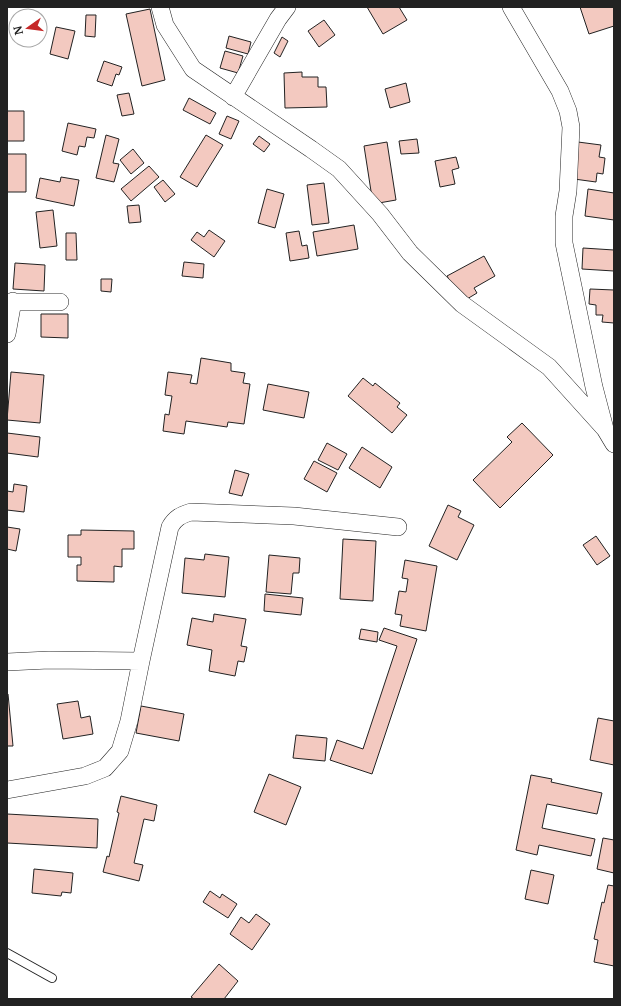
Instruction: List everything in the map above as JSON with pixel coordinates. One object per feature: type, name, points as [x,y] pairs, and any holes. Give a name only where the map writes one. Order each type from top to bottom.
[{"type":"street","points":[[160,7],[165,25],[193,69],[339,169],[380,214],[410,253],[462,304],[549,367],[605,429],[614,444]]},
{"type":"street","points":[[233,96],[278,19],[287,7]]},
{"type":"street","points":[[511,7],[560,92],[568,111],[571,127],[568,191],[564,216],[564,243],[594,387],[605,429]]},
{"type":"street","points":[[7,334],[10,302],[60,302]]},
{"type":"street","points":[[7,790],[85,776],[105,768],[120,751],[129,720],[170,527],[174,520],[183,514],[191,512],[294,516],[398,528]]},
{"type":"street","points":[[7,662],[49,660],[141,661]]},
{"type":"lane","points":[[7,953],[52,978]]},
{"type":"building","points":[[367,7],[399,7],[407,20],[383,34]]},
{"type":"building","points":[[580,7],[614,7],[614,26],[589,34]]},
{"type":"building","points":[[150,9],[165,80],[142,86],[126,14]]},
{"type":"building","points":[[86,15],[96,15],[95,37],[85,36]]},
{"type":"building","points":[[324,20],[335,35],[319,47],[308,31]]},
{"type":"building","points":[[56,27],[75,31],[68,59],[50,54]]},
{"type":"building","points":[[229,36],[251,42],[248,54],[226,48]]},
{"type":"building","points":[[282,37],[288,41],[280,57],[274,53]]},
{"type":"building","points":[[225,51],[243,56],[238,73],[220,68]]},
{"type":"building","points":[[104,61],[122,67],[119,75],[116,74],[112,86],[97,81]]},
{"type":"building","points":[[302,72],[302,77],[318,77],[318,87],[326,87],[327,107],[285,108],[284,73]]},
{"type":"building","points":[[406,83],[410,102],[390,108],[385,89]]},
{"type":"building","points":[[129,93],[134,114],[122,116],[117,95]]},
{"type":"building","points":[[189,98],[216,113],[210,124],[183,110]]},
{"type":"building","points":[[7,111],[24,111],[24,141],[7,141]]},
{"type":"building","points":[[227,116],[239,121],[231,139],[219,134]]},
{"type":"building","points":[[68,123],[96,129],[94,138],[87,137],[85,147],[79,146],[77,155],[62,151]]},
{"type":"building","points":[[106,135],[119,139],[113,163],[119,164],[114,182],[96,178]]},
{"type":"building","points":[[206,135],[223,145],[197,187],[180,177]]},
{"type":"building","points":[[259,136],[270,144],[264,152],[253,144]]},
{"type":"building","points":[[417,139],[419,153],[401,154],[399,141]]},
{"type":"building","points":[[387,142],[396,200],[373,204],[364,146]]},
{"type":"building","points":[[578,142],[601,145],[599,157],[605,158],[603,174],[597,173],[596,182],[574,179]]},
{"type":"building","points":[[133,149],[144,163],[131,174],[120,160]]},
{"type":"building","points":[[7,154],[26,154],[26,192],[7,192]]},
{"type":"building","points":[[456,157],[459,168],[452,170],[455,184],[440,187],[435,161]]},
{"type":"building","points":[[149,166],[159,177],[131,201],[121,189]]},
{"type":"building","points":[[61,177],[79,180],[74,206],[36,198],[40,178],[60,182]]},
{"type":"building","points":[[163,180],[175,194],[165,202],[154,187]]},
{"type":"building","points":[[324,183],[329,223],[312,225],[307,185]]},
{"type":"building","points":[[267,189],[284,194],[275,228],[258,223]]},
{"type":"building","points":[[588,189],[614,193],[614,220],[585,216]]},
{"type":"building","points":[[139,205],[141,222],[129,223],[127,206]]},
{"type":"building","points":[[53,210],[57,246],[40,248],[36,212]]},
{"type":"building","points":[[354,225],[358,249],[317,256],[313,232]]},
{"type":"building","points":[[209,230],[225,241],[214,257],[191,240],[197,232],[204,237]]},
{"type":"building","points":[[299,231],[302,246],[307,245],[309,258],[290,261],[286,233]]},
{"type":"building","points":[[66,233],[76,233],[77,260],[66,260]]},
{"type":"building","points":[[583,248],[614,250],[614,271],[582,269]]},
{"type":"building","points":[[484,256],[495,276],[474,288],[477,293],[462,302],[447,276]]},
{"type":"building","points":[[184,262],[204,264],[203,278],[182,276]]},
{"type":"building","points":[[15,263],[45,265],[44,291],[13,289]]},
{"type":"building","points":[[101,279],[112,279],[111,292],[101,291]]},
{"type":"building","points":[[590,289],[614,290],[614,323],[602,322],[603,315],[596,315],[596,305],[589,304]]},
{"type":"building","points":[[41,314],[68,314],[68,338],[41,337]]},
{"type":"building","points":[[201,358],[231,363],[231,371],[245,373],[243,383],[250,384],[244,424],[228,422],[227,427],[186,421],[184,434],[163,431],[165,414],[169,415],[172,396],[165,395],[168,372],[192,375],[190,383],[197,384]]},
{"type":"building","points":[[11,372],[44,375],[40,423],[7,420]]},
{"type":"building","points":[[363,378],[373,386],[375,383],[400,403],[397,407],[407,415],[392,433],[348,396]]},
{"type":"building","points":[[268,384],[309,392],[304,418],[263,410]]},
{"type":"building","points":[[522,423],[553,455],[500,508],[473,480],[512,442],[507,437]]},
{"type":"building","points":[[7,433],[40,437],[38,457],[7,453]]},
{"type":"building","points":[[327,443],[347,454],[338,470],[318,460]]},
{"type":"building","points":[[362,447],[392,467],[380,488],[349,468]]},
{"type":"building","points":[[314,461],[337,473],[327,492],[304,479]]},
{"type":"building","points":[[235,470],[249,474],[242,496],[229,493]]},
{"type":"building","points":[[14,484],[27,486],[24,512],[7,510],[7,491],[13,492]]},
{"type":"building","points":[[448,505],[461,511],[458,517],[474,525],[457,560],[429,546]]},
{"type":"building","points":[[7,527],[20,529],[16,551],[7,549]]},
{"type":"building","points":[[81,530],[134,531],[134,549],[122,549],[122,567],[114,566],[114,582],[77,581],[77,565],[81,565],[81,557],[68,557],[68,535],[81,535]]},
{"type":"building","points":[[596,536],[610,556],[597,565],[583,545]]},
{"type":"building","points":[[343,539],[376,541],[373,601],[340,599]]},
{"type":"building","points":[[205,554],[229,557],[225,597],[182,593],[185,558],[204,560]]},
{"type":"building","points":[[269,555],[300,558],[299,573],[293,573],[291,594],[266,592]]},
{"type":"building","points":[[405,560],[437,566],[426,631],[400,626],[402,615],[395,614],[399,591],[406,592],[408,579],[402,578]]},
{"type":"building","points":[[265,594],[303,598],[301,615],[264,611]]},
{"type":"building","points":[[214,614],[246,619],[241,646],[247,647],[244,662],[238,661],[235,676],[209,671],[212,650],[187,645],[192,618],[213,622]]},
{"type":"building","points":[[384,628],[417,639],[372,774],[330,760],[337,740],[363,749],[397,646],[379,640]]},
{"type":"building","points":[[361,629],[378,632],[377,642],[359,639]]},
{"type":"building","points":[[8,694],[13,746],[7,746]]},
{"type":"building","points":[[78,701],[81,718],[90,716],[93,734],[63,739],[57,704]]},
{"type":"building","points":[[141,706],[184,714],[179,741],[136,733]]},
{"type":"building","points":[[598,718],[614,721],[614,765],[590,760]]},
{"type":"building","points":[[296,735],[327,738],[325,761],[293,758]]},
{"type":"building","points":[[269,774],[301,787],[286,825],[254,812]]},
{"type":"building","points":[[531,775],[552,779],[551,782],[602,793],[597,814],[547,804],[542,828],[595,839],[591,856],[539,845],[537,855],[516,850]]},
{"type":"building","points":[[121,796],[157,805],[154,821],[144,819],[134,863],[143,865],[139,881],[103,872],[107,856],[109,857],[119,813],[117,812]]},
{"type":"building","points":[[7,814],[98,819],[97,848],[7,843]]},
{"type":"building","points":[[603,838],[614,840],[614,873],[597,869]]},
{"type":"building","points":[[34,869],[73,873],[71,893],[62,892],[61,896],[32,893]]},
{"type":"building","points":[[531,870],[554,875],[548,904],[525,899]]},
{"type":"building","points":[[608,885],[614,886],[614,966],[594,962],[598,940],[594,939],[602,902],[604,903]]},
{"type":"building","points":[[210,891],[220,898],[222,894],[237,904],[228,918],[203,902]]},
{"type":"building","points":[[256,914],[270,924],[252,950],[230,934],[241,917],[249,923]]},
{"type":"building","points":[[219,964],[238,981],[224,999],[194,999],[191,997]]}]
